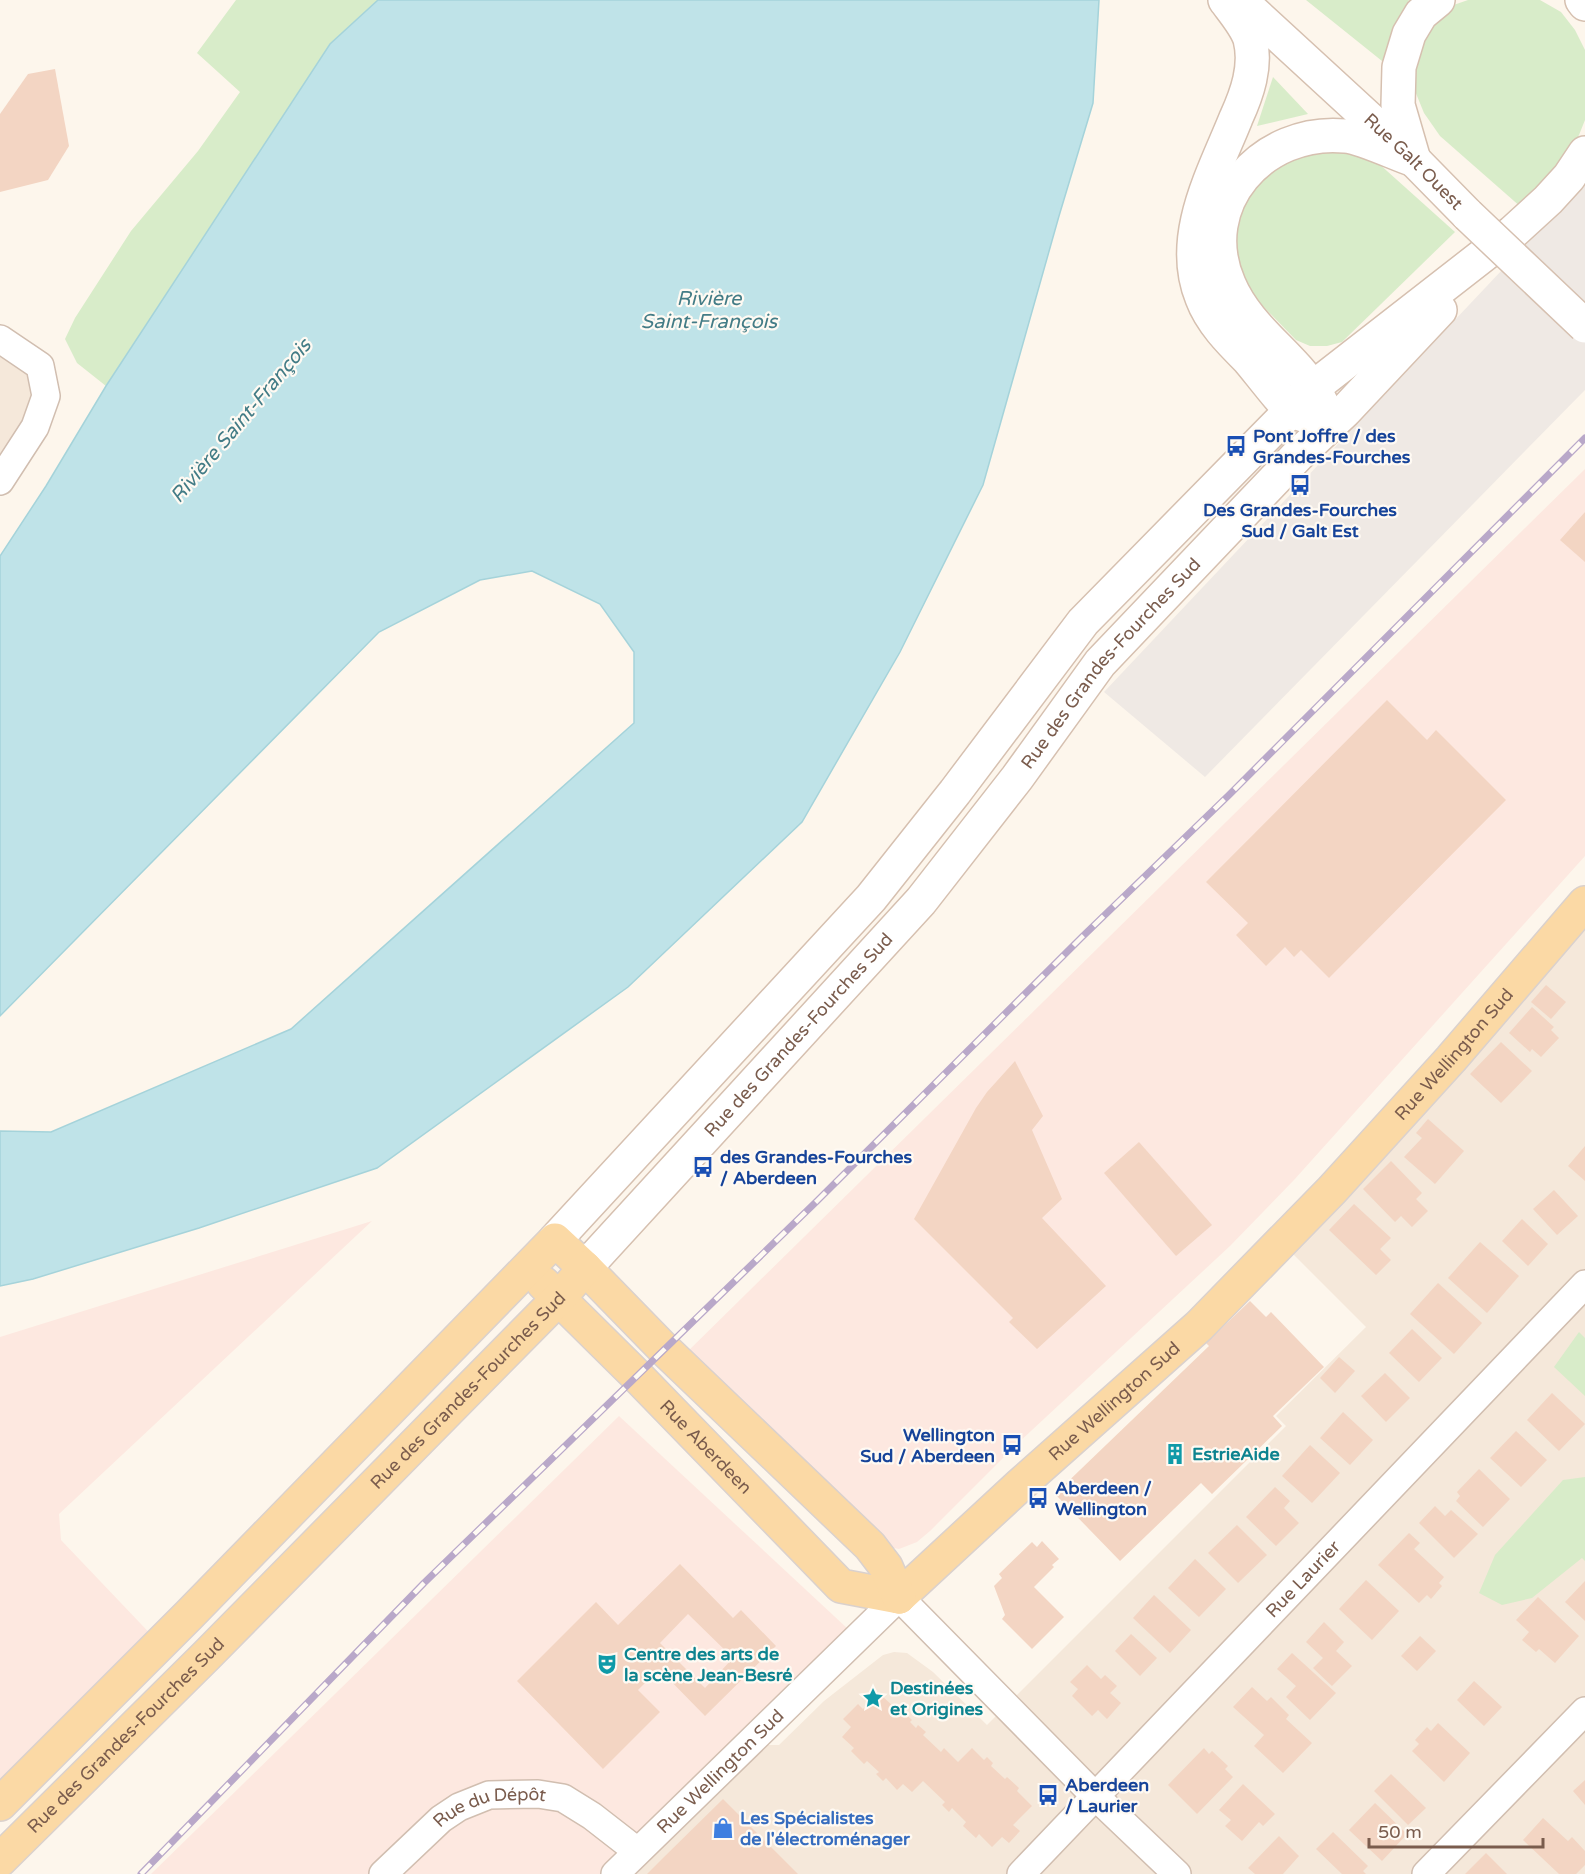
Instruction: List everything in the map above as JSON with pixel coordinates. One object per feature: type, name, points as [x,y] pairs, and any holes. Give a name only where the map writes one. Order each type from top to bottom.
[{"type":"main road","points":[[1225,0],[1250,37],[1252,58],[1250,79],[1243,103],[1199,210],[1194,256],[1198,285],[1202,298],[1221,330],[1291,410],[1332,424]]},
{"type":"main road","name":"Rue Galt Ouest","points":[[1240,0],[1414,160],[1468,215],[1585,326]]},
{"type":"main road","points":[[1414,160],[1398,105],[1399,67],[1409,34],[1421,14],[1438,0]]},
{"type":"main road","points":[[1582,0],[1585,4]]},
{"type":"main road","points":[[1332,424],[1314,387],[1256,327],[1238,303],[1228,282],[1219,238],[1221,218],[1228,197],[1241,178],[1260,160],[1292,143],[1315,136],[1347,136],[1414,160]]},
{"type":"main road","name":"Rue des Grandes-Fourches Sud","points":[[0,1860],[215,1647],[559,1298],[921,901],[1017,778],[1100,663],[1298,455],[1332,424],[1513,232],[1548,200],[1569,177],[1585,153]]},
{"type":"main road","name":"Rue des Grandes-Fourches Sud","points":[[0,1804],[182,1622],[555,1240],[871,898],[955,792],[1083,622],[1314,387],[1513,232]]},
{"type":"main road","name":"Rue Wellington Sud","points":[[899,1597],[1020,1485],[1199,1326],[1332,1190],[1451,1059],[1585,903]]},
{"type":"main road","points":[[555,1240],[663,1349],[870,1546],[886,1567],[899,1597]]},
{"type":"main road","name":"Rue Aberdeen","points":[[527,1269],[559,1298],[841,1586],[899,1597]]},
{"type":"street","points":[[0,339],[40,366],[46,396],[35,428],[0,481]]},
{"type":"street","name":"Rue Laurier","points":[[1021,1874],[1585,1284]]},
{"type":"street","points":[[899,1597],[1095,1796],[1177,1874]]},
{"type":"street","name":"Rue Wellington Sud","points":[[615,1874],[899,1597]]},
{"type":"street","points":[[1426,1874],[1585,1711]]},
{"type":"street","name":"Rue du Dépôt","points":[[383,1874],[441,1819],[459,1807],[489,1795],[538,1794],[563,1798],[592,1816],[637,1851]]},
{"type":"shaded area","points":[[1585,182],[1585,390],[1205,777],[1104,692]]},
{"type":"shaded area","points":[[0,333],[29,352],[41,405],[0,469]]},
{"type":"shaded area","points":[[1585,469],[1585,856],[1294,1180],[1230,1246],[1017,1444],[930,1531],[917,1542],[899,1549],[880,1545],[683,1356]]},
{"type":"shaded area","points":[[1585,917],[1585,1874],[627,1874],[761,1745],[779,1745],[824,1701],[883,1655],[894,1652],[907,1653],[933,1672],[987,1725],[1286,1426],[1276,1416],[1366,1327],[1284,1245]]},
{"type":"shaded area","points":[[372,1221],[59,1514],[61,1540],[160,1644],[0,1804],[0,1337]]},
{"type":"shaded area","points":[[619,1416],[848,1629],[615,1874],[151,1874]]},
{"type":"green space","points":[[236,0],[378,0],[330,44],[106,386],[77,363],[65,339],[75,318],[131,231],[198,151],[240,92],[197,53]]},
{"type":"green space","points":[[1306,0],[1409,0],[1395,29],[1387,65]]},
{"type":"green space","points":[[1468,0],[1540,0],[1561,12],[1575,30],[1585,50],[1585,120],[1559,170],[1522,208],[1440,136],[1424,113],[1415,91],[1413,67],[1419,39],[1445,8]]},
{"type":"green space","points":[[1273,77],[1308,114],[1257,126]]},
{"type":"green space","points":[[1327,148],[1377,162],[1455,232],[1342,342],[1327,346],[1310,346],[1296,340],[1257,300],[1241,276],[1236,259],[1235,232],[1239,204],[1275,160]]},
{"type":"green space","points":[[1579,1332],[1585,1338],[1585,1396],[1554,1367]]},
{"type":"green space","points":[[1585,1477],[1585,1561],[1582,1558],[1532,1598],[1502,1605],[1479,1593],[1495,1555],[1563,1480]]},
{"type":"water","name":"Rivière Saint-François","points":[[378,0],[1099,0],[1093,103],[983,485],[900,652],[802,822],[628,987],[377,1168],[199,1228],[33,1279],[0,1286],[0,1131],[51,1132],[291,1029],[634,723],[634,652],[600,604],[532,571],[480,580],[379,632],[0,1016],[0,556],[46,486],[106,386],[330,44]]},
{"type":"building","points":[[55,69],[69,146],[48,180],[0,192],[0,114],[28,74]]},
{"type":"building","points":[[1585,512],[1585,562],[1560,540]]},
{"type":"building","points":[[1387,700],[1427,740],[1436,730],[1506,800],[1329,978],[1301,950],[1294,957],[1285,947],[1266,966],[1236,935],[1248,923],[1206,882]]},
{"type":"building","points":[[1546,985],[1566,1002],[1551,1019],[1531,1002]]},
{"type":"building","points":[[1532,1007],[1554,1027],[1551,1030],[1559,1038],[1541,1057],[1532,1049],[1530,1052],[1509,1033]]},
{"type":"building","points":[[1501,1042],[1532,1071],[1501,1103],[1470,1074]]},
{"type":"building","points":[[1015,1061],[1043,1116],[1032,1130],[1062,1199],[1042,1218],[1106,1286],[1037,1349],[1009,1322],[1013,1318],[914,1219],[976,1108]]},
{"type":"building","points":[[1428,1119],[1464,1151],[1435,1184],[1404,1157],[1422,1138],[1416,1133]]},
{"type":"building","points":[[1139,1142],[1212,1225],[1176,1256],[1104,1173]]},
{"type":"building","points":[[1585,1146],[1585,1181],[1568,1166]]},
{"type":"building","points":[[1391,1161],[1422,1193],[1416,1199],[1428,1211],[1412,1227],[1401,1216],[1395,1222],[1363,1189]]},
{"type":"building","points":[[1554,1190],[1578,1216],[1557,1235],[1533,1209]]},
{"type":"building","points":[[1354,1204],[1391,1238],[1380,1249],[1391,1260],[1376,1275],[1329,1230]]},
{"type":"building","points":[[1522,1219],[1548,1244],[1528,1266],[1502,1241]]},
{"type":"building","points":[[1480,1242],[1519,1276],[1487,1313],[1448,1278]]},
{"type":"building","points":[[1438,1283],[1482,1323],[1454,1354],[1410,1314]]},
{"type":"building","name":"EstrieAide","points":[[1250,1301],[1266,1317],[1271,1312],[1324,1367],[1273,1416],[1282,1426],[1212,1494],[1201,1483],[1120,1561],[1055,1494],[1209,1346],[1206,1343]]},
{"type":"building","points":[[1412,1329],[1442,1358],[1419,1382],[1389,1353]]},
{"type":"building","points":[[1339,1357],[1355,1371],[1335,1393],[1320,1378]]},
{"type":"building","points":[[1385,1373],[1410,1398],[1386,1422],[1361,1396]]},
{"type":"building","points":[[1552,1393],[1585,1424],[1559,1451],[1527,1420]]},
{"type":"building","points":[[1343,1412],[1373,1440],[1350,1465],[1320,1438]]},
{"type":"building","points":[[1516,1431],[1547,1460],[1521,1487],[1490,1458]]},
{"type":"building","points":[[1310,1445],[1340,1473],[1312,1503],[1282,1476]]},
{"type":"building","points":[[1479,1469],[1510,1499],[1483,1527],[1456,1501],[1460,1496],[1457,1492]]},
{"type":"building","points":[[1275,1487],[1290,1501],[1284,1508],[1299,1523],[1276,1546],[1246,1517]]},
{"type":"building","points":[[1435,1506],[1445,1516],[1451,1510],[1478,1534],[1454,1558],[1419,1523]]},
{"type":"building","points":[[1237,1525],[1267,1555],[1238,1583],[1208,1553]]},
{"type":"building","points":[[1409,1533],[1420,1543],[1414,1549],[1444,1577],[1439,1583],[1442,1586],[1431,1599],[1427,1595],[1419,1603],[1378,1565]]},
{"type":"building","points":[[1042,1541],[1059,1559],[1034,1587],[1064,1617],[1032,1649],[1002,1619],[1005,1615],[994,1586],[1002,1578],[999,1574],[1032,1542],[1037,1547]]},
{"type":"building","points":[[1195,1559],[1226,1589],[1199,1617],[1168,1588]]},
{"type":"building","name":"Centre des arts de la scène Jean-Besré","points":[[680,1564],[733,1618],[741,1610],[776,1646],[705,1716],[659,1669],[638,1690],[660,1712],[603,1769],[517,1681],[596,1602],[618,1625]],"holes":[[[688,1614],[733,1658],[705,1688],[660,1643]]]},
{"type":"building","points":[[1366,1580],[1399,1611],[1372,1640],[1339,1609]]},
{"type":"building","points":[[1585,1581],[1585,1621],[1565,1602]]},
{"type":"building","points":[[1154,1595],[1191,1630],[1170,1653],[1133,1618]]},
{"type":"building","points":[[1538,1597],[1579,1636],[1555,1663],[1539,1649],[1536,1652],[1522,1640],[1529,1632],[1516,1620]]},
{"type":"building","points":[[1324,1622],[1344,1642],[1336,1651],[1352,1666],[1332,1686],[1313,1668],[1323,1658],[1306,1642]]},
{"type":"building","points":[[1131,1634],[1157,1658],[1140,1676],[1115,1651]]},
{"type":"building","points":[[1420,1636],[1436,1651],[1417,1671],[1401,1656]]},
{"type":"building","points":[[1292,1653],[1336,1693],[1310,1720],[1286,1697],[1296,1686],[1277,1669]]},
{"type":"building","points":[[1087,1665],[1101,1679],[1105,1675],[1117,1686],[1110,1693],[1121,1703],[1107,1719],[1098,1710],[1092,1716],[1072,1696],[1078,1689],[1070,1682]]},
{"type":"building","points":[[1474,1681],[1502,1707],[1484,1726],[1457,1700]]},
{"type":"building","points":[[1252,1687],[1267,1701],[1271,1697],[1289,1715],[1286,1719],[1312,1743],[1283,1773],[1254,1746],[1264,1735],[1233,1707]]},
{"type":"building","points":[[882,1696],[893,1706],[895,1704],[912,1720],[910,1722],[916,1728],[918,1725],[926,1732],[923,1735],[941,1752],[944,1748],[958,1762],[972,1748],[984,1760],[987,1757],[993,1763],[991,1766],[1019,1788],[1017,1791],[1032,1806],[1013,1825],[1020,1831],[1009,1843],[1002,1837],[992,1847],[979,1834],[976,1838],[963,1826],[966,1822],[952,1808],[949,1812],[942,1805],[945,1802],[923,1781],[912,1792],[903,1784],[897,1790],[886,1778],[883,1781],[876,1774],[879,1772],[867,1761],[864,1764],[851,1751],[854,1748],[842,1737],[851,1727],[843,1719],[858,1704],[863,1709],[873,1698],[876,1702]]},
{"type":"building","points":[[1438,1723],[1470,1753],[1444,1782],[1412,1751],[1419,1744],[1415,1740],[1427,1727],[1431,1731]]},
{"type":"building","points":[[1204,1748],[1209,1754],[1212,1751],[1228,1766],[1225,1769],[1233,1777],[1197,1814],[1168,1785]]},
{"type":"building","points":[[1391,1774],[1426,1808],[1408,1825],[1374,1791]]},
{"type":"building","points":[[1585,1780],[1585,1805],[1573,1791]]},
{"type":"building","points":[[1243,1784],[1275,1814],[1263,1826],[1259,1822],[1242,1841],[1225,1826],[1231,1820],[1219,1810]]},
{"type":"building","name":"Les Spécialistes de l'électroménager","points":[[723,1799],[798,1874],[647,1874],[664,1857]]},
{"type":"building","points":[[1375,1803],[1407,1834],[1382,1861],[1349,1830]]},
{"type":"building","points":[[1543,1818],[1568,1841],[1572,1837],[1585,1851],[1585,1865],[1576,1874],[1559,1874],[1523,1840]]},
{"type":"building","points":[[1333,1832],[1368,1866],[1363,1871],[1366,1874],[1342,1874],[1316,1849]]},
{"type":"building","points":[[1279,1836],[1299,1856],[1283,1874],[1255,1874],[1248,1868]]},
{"type":"building","points":[[1486,1853],[1507,1874],[1465,1874]]},
{"type":"railway","points":[[141,1874],[424,1583],[817,1201],[1082,937],[1229,795],[1585,438]]},
{"type":"place","name":"Pont Joffre / des Grandes-Fourches","points":[[1236,446]]},
{"type":"place","name":"Des Grandes-Fourches Sud / Galt Est","points":[[1300,485]]},
{"type":"place","name":"des Grandes-Fourches / Aberdeen","points":[[703,1167]]},
{"type":"place","name":"Wellington Sud / Aberdeen","points":[[1012,1445]]},
{"type":"place","name":"EstrieAide","points":[[1175,1454]]},
{"type":"place","name":"Aberdeen / Wellington","points":[[1038,1498]]},
{"type":"place","name":"Centre des arts de la scène Jean-Besré","points":[[607,1664]]},
{"type":"place","name":"Destinées et Origines","points":[[873,1698]]},
{"type":"place","name":"Aberdeen / Laurier","points":[[1048,1795]]},
{"type":"place","name":"Les Spécialistes de l'électroménager","points":[[723,1828]]}]
